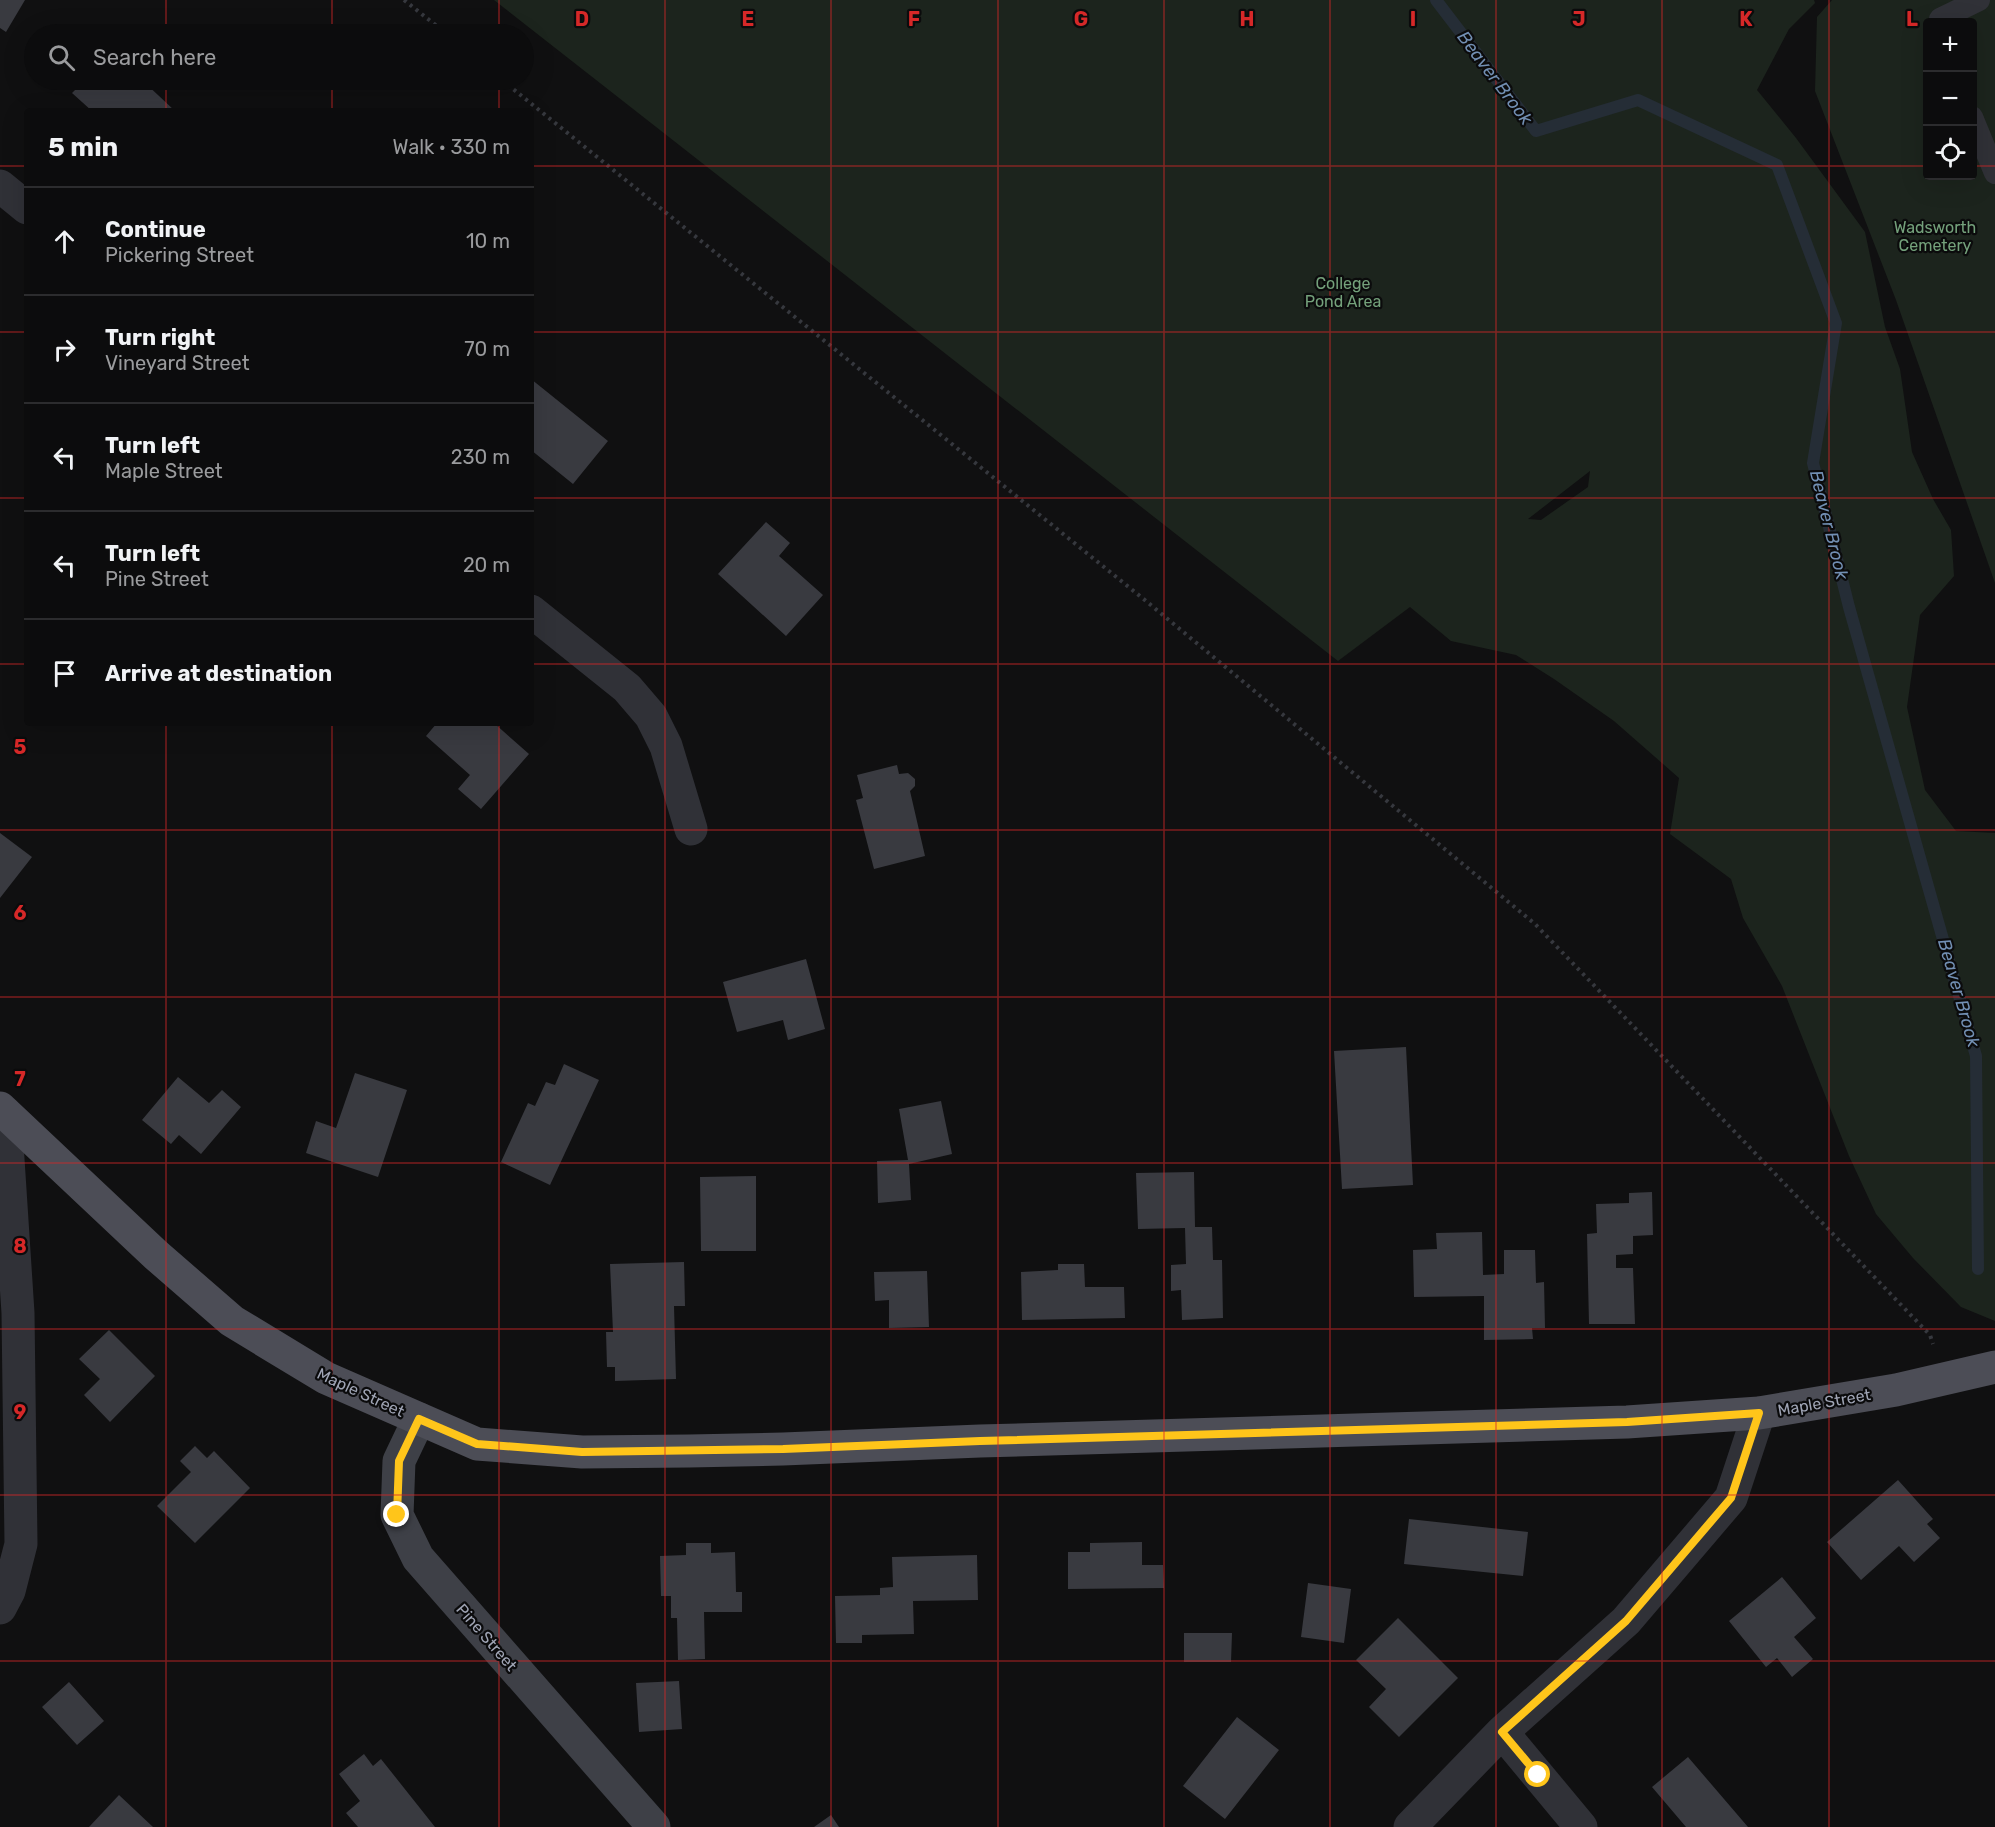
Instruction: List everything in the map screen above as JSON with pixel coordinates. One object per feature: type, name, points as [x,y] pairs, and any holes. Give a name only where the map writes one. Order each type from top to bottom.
[{"type":"main road","name":"Maple Street","points":[[3,1111],[156,1255],[232,1321],[326,1378],[477,1444],[582,1452],[783,1449],[1604,1423],[1759,1413],[1896,1390],[1995,1367]]},
{"type":"street","points":[[0,186],[24,206]]},
{"type":"street","points":[[534,613],[627,688],[651,716],[666,746],[691,829]]},
{"type":"street","points":[[0,1608],[9,1590],[21,1544],[18,1313],[3,1111]]},
{"type":"street","points":[[1410,1827],[1502,1732],[1626,1621],[1731,1498],[1759,1413]]},
{"type":"street","name":"Pine Street","points":[[419,1419],[399,1461],[397,1515],[418,1558],[654,1827]]},
{"type":"street","points":[[1502,1732],[1581,1827]]},
{"type":"lane","points":[[1946,18],[1979,0]]},
{"type":"lane","points":[[1976,126],[1995,173]]},
{"type":"path","points":[[404,0],[434,24]]},
{"type":"path","points":[[514,90],[1137,593],[1535,924],[1930,1335],[1934,1347]]},
{"type":"green space","name":"College Pond Area","points":[[494,0],[1814,0],[1815,3],[1789,29],[1757,90],[1796,138],[1865,232],[1885,327],[1900,369],[1912,452],[1933,499],[1951,530],[1954,576],[1920,615],[1907,707],[1925,790],[1956,831],[1995,833],[1995,1321],[1961,1307],[1913,1258],[1876,1214],[1849,1156],[1782,986],[1743,918],[1731,879],[1670,834],[1679,778],[1614,721],[1554,679],[1516,655],[1451,641],[1410,607],[1338,661],[534,31],[534,24],[525,24]],"holes":[[[1590,471],[1588,487],[1541,520],[1528,519]]]},
{"type":"green space","name":"Wadsworth Cemetery","points":[[1832,0],[1995,0],[1995,583],[1896,300],[1815,91],[1817,17]]},
{"type":"building","points":[[0,0],[25,0],[6,32],[0,28]]},
{"type":"building","points":[[75,90],[153,90],[172,108],[89,108],[72,93]]},
{"type":"building","points":[[534,381],[608,441],[573,484],[534,452]]},
{"type":"building","points":[[766,522],[790,543],[779,556],[823,595],[786,636],[718,574]]},
{"type":"building","points":[[434,726],[497,726],[529,754],[481,809],[458,789],[470,775],[426,736]]},
{"type":"building","points":[[897,765],[899,774],[908,773],[915,779],[915,786],[910,791],[925,856],[874,869],[856,800],[863,798],[857,775]]},
{"type":"building","points":[[0,833],[32,857],[0,898]]},
{"type":"building","points":[[806,959],[825,1029],[788,1040],[783,1020],[737,1032],[723,982]]},
{"type":"building","points":[[1406,1047],[1413,1185],[1342,1189],[1334,1051]]},
{"type":"building","points":[[564,1064],[599,1080],[550,1185],[501,1162],[528,1103],[535,1106],[546,1082],[555,1085]]},
{"type":"building","points":[[355,1073],[407,1090],[378,1177],[306,1153],[316,1121],[336,1128]]},
{"type":"building","points":[[178,1077],[209,1103],[222,1090],[241,1107],[201,1154],[179,1135],[171,1144],[142,1120]]},
{"type":"building","points":[[941,1101],[952,1154],[909,1164],[911,1200],[878,1203],[877,1161],[908,1160],[899,1109]]},
{"type":"building","points":[[1194,1172],[1195,1227],[1212,1227],[1213,1260],[1222,1260],[1223,1318],[1182,1320],[1181,1290],[1171,1291],[1171,1265],[1186,1264],[1185,1228],[1138,1229],[1136,1173]]},
{"type":"building","points":[[756,1176],[756,1251],[701,1251],[700,1177]]},
{"type":"building","points":[[1652,1192],[1653,1235],[1633,1236],[1633,1254],[1616,1255],[1616,1268],[1633,1268],[1635,1324],[1589,1324],[1587,1234],[1597,1233],[1596,1204],[1629,1203],[1629,1193]]},
{"type":"building","points":[[1482,1232],[1483,1275],[1504,1274],[1504,1250],[1535,1250],[1536,1283],[1544,1282],[1545,1328],[1532,1328],[1533,1339],[1484,1340],[1484,1296],[1414,1297],[1413,1250],[1437,1249],[1436,1233]]},
{"type":"building","points":[[684,1262],[685,1306],[674,1306],[676,1379],[615,1381],[615,1367],[607,1367],[606,1332],[613,1332],[610,1264]]},
{"type":"building","points":[[1058,1264],[1084,1264],[1085,1287],[1124,1287],[1125,1318],[1022,1320],[1021,1272],[1058,1270]]},
{"type":"building","points":[[927,1271],[929,1327],[889,1328],[889,1300],[875,1301],[874,1272]]},
{"type":"building","points":[[109,1330],[155,1376],[110,1422],[84,1395],[100,1379],[79,1359]]},
{"type":"building","points":[[195,1446],[207,1458],[214,1451],[250,1488],[195,1543],[157,1506],[191,1472],[180,1461]]},
{"type":"building","points":[[1898,1480],[1933,1519],[1927,1524],[1940,1538],[1914,1562],[1899,1546],[1861,1580],[1827,1542]]},
{"type":"building","points":[[1409,1519],[1528,1532],[1523,1576],[1404,1564]]},
{"type":"building","points":[[1142,1542],[1142,1565],[1163,1565],[1164,1588],[1068,1589],[1068,1552],[1090,1552],[1090,1543]]},
{"type":"building","points":[[686,1543],[711,1543],[711,1553],[735,1552],[736,1592],[742,1592],[742,1612],[704,1612],[705,1659],[678,1660],[677,1618],[671,1618],[671,1596],[661,1596],[660,1556],[686,1555]]},
{"type":"building","points":[[977,1555],[978,1600],[913,1601],[914,1634],[862,1635],[862,1643],[836,1643],[835,1596],[880,1595],[880,1588],[893,1587],[892,1557]]},
{"type":"building","points":[[1782,1577],[1816,1618],[1794,1637],[1813,1659],[1792,1677],[1777,1658],[1766,1667],[1729,1621]]},
{"type":"building","points":[[1308,1583],[1351,1589],[1344,1643],[1301,1637]]},
{"type":"building","points":[[1398,1618],[1458,1678],[1399,1737],[1369,1707],[1386,1689],[1356,1660]]},
{"type":"building","points":[[1184,1633],[1232,1633],[1231,1662],[1184,1662]]},
{"type":"building","points":[[679,1681],[682,1729],[639,1732],[636,1683]]},
{"type":"building","points":[[69,1682],[104,1721],[77,1745],[42,1707]]},
{"type":"building","points":[[1237,1717],[1279,1750],[1225,1819],[1183,1786]]},
{"type":"building","points":[[364,1754],[373,1766],[381,1759],[435,1827],[358,1827],[346,1813],[360,1801],[339,1774]]},
{"type":"building","points":[[1688,1757],[1748,1827],[1686,1827],[1652,1787]]},
{"type":"building","points":[[119,1795],[153,1827],[89,1827]]},
{"type":"building","points":[[831,1815],[839,1827],[814,1827]]},
{"type":"waterway","name":"Beaver Brook","points":[[1436,0],[1536,131],[1638,100],[1777,165],[1836,323],[1813,463],[1849,607],[1976,1056],[1978,1269]]},
{"type":"route","points":[[397,1515],[399,1461],[419,1419],[477,1444],[582,1452],[783,1449],[1627,1422],[1759,1413],[1731,1498],[1626,1621],[1502,1732],[1538,1775]]}]
